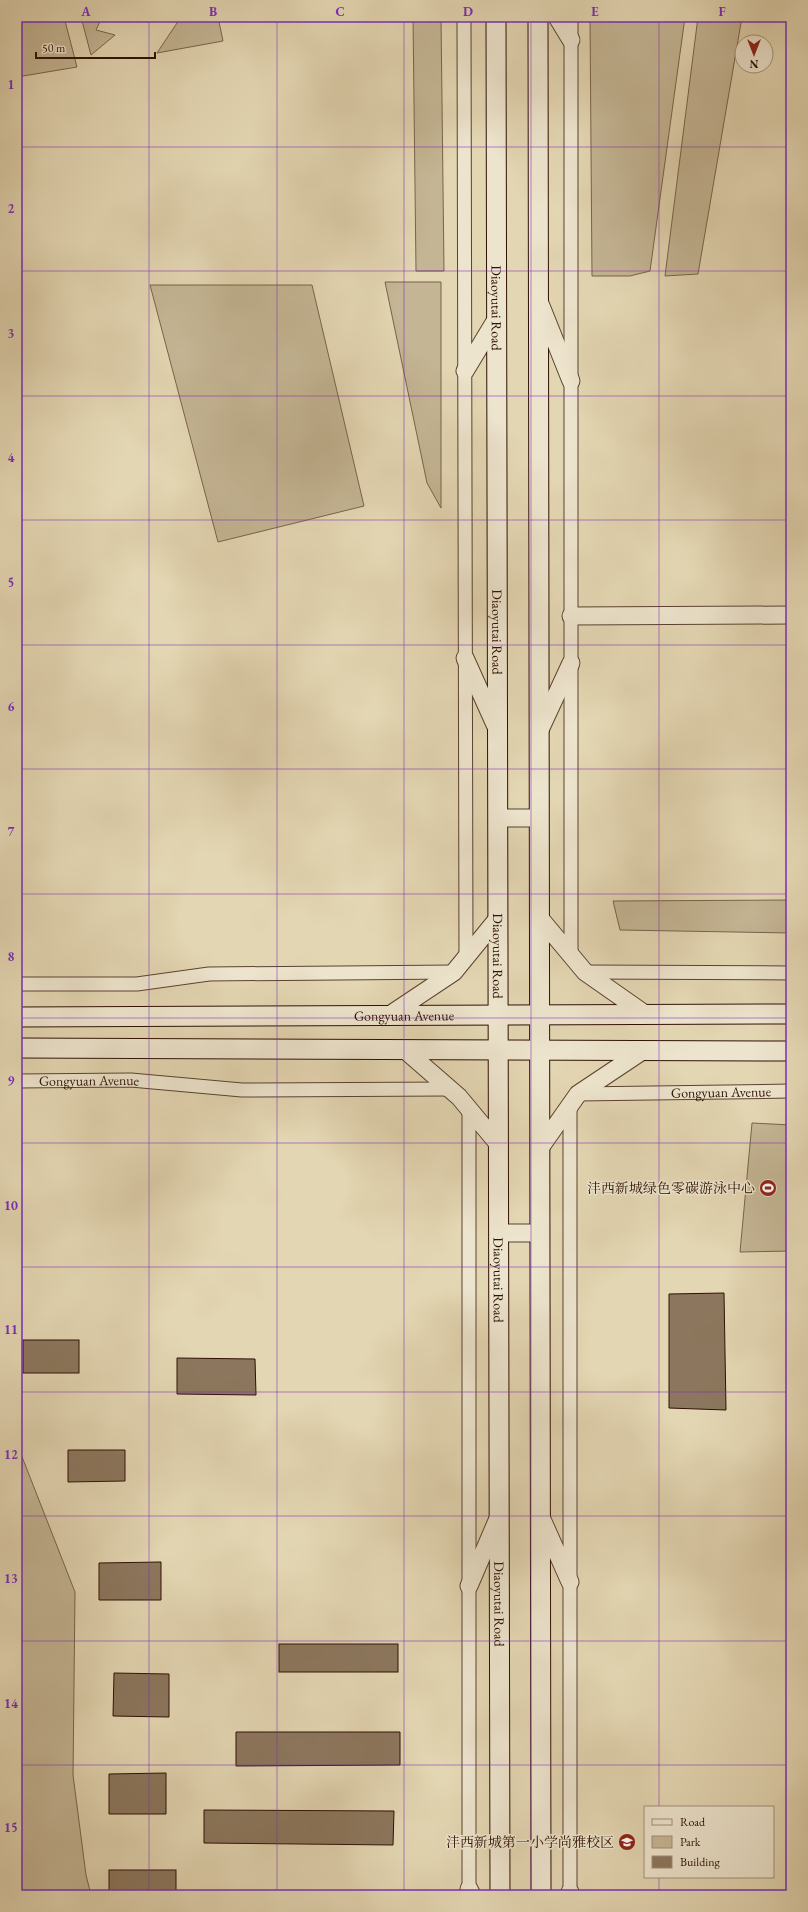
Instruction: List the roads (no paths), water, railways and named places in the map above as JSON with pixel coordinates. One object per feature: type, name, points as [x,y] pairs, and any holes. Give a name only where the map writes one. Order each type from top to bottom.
[{"type":"main road","name":"Diaoyutai Road","points":[[496,17],[500,1895]]},
{"type":"main road","points":[[538,17],[541,1895]]},
{"type":"main road","name":"Gongyuan Avenue","points":[[17,1017],[791,1014]]},
{"type":"main road","points":[[17,1048],[540,1052],[791,1051]]},
{"type":"street","points":[[464,17],[466,957]]},
{"type":"street","points":[[557,17],[571,40]]},
{"type":"street","points":[[571,17],[571,957]]},
{"type":"street","points":[[538,298],[571,381]]},
{"type":"street","points":[[465,371],[497,318]]},
{"type":"street","points":[[571,616],[791,615]]},
{"type":"street","points":[[465,658],[498,730]]},
{"type":"street","points":[[539,732],[571,663]]},
{"type":"street","points":[[498,818],[539,818]]},
{"type":"street","points":[[539,917],[585,972],[645,1014]]},
{"type":"street","points":[[388,1016],[454,972],[498,918]]},
{"type":"street","points":[[17,984],[137,984],[209,974],[454,972]]},
{"type":"street","points":[[585,972],[791,974]]},
{"type":"street","points":[[405,1050],[450,1089],[499,1145]]},
{"type":"street","points":[[540,1148],[574,1100],[641,1052]]},
{"type":"street","name":"Gongyuan Avenue","points":[[17,1081],[131,1080],[242,1090],[450,1089]]},
{"type":"street","name":"Gongyuan Avenue","points":[[574,1100],[791,1091]]},
{"type":"street","points":[[570,1894],[570,1582],[574,1100]]},
{"type":"street","points":[[469,1110],[470,1893]]},
{"type":"street","points":[[499,1234],[540,1234]]},
{"type":"street","points":[[469,1586],[499,1516]]},
{"type":"street","points":[[541,1517],[570,1582]]},
{"type":"place","name":"沣西新城绿色零碳游泳中心","points":[[768,1188]]},
{"type":"place","name":"沣西新城第一小学尚雅校区","points":[[627,1842]]}]
